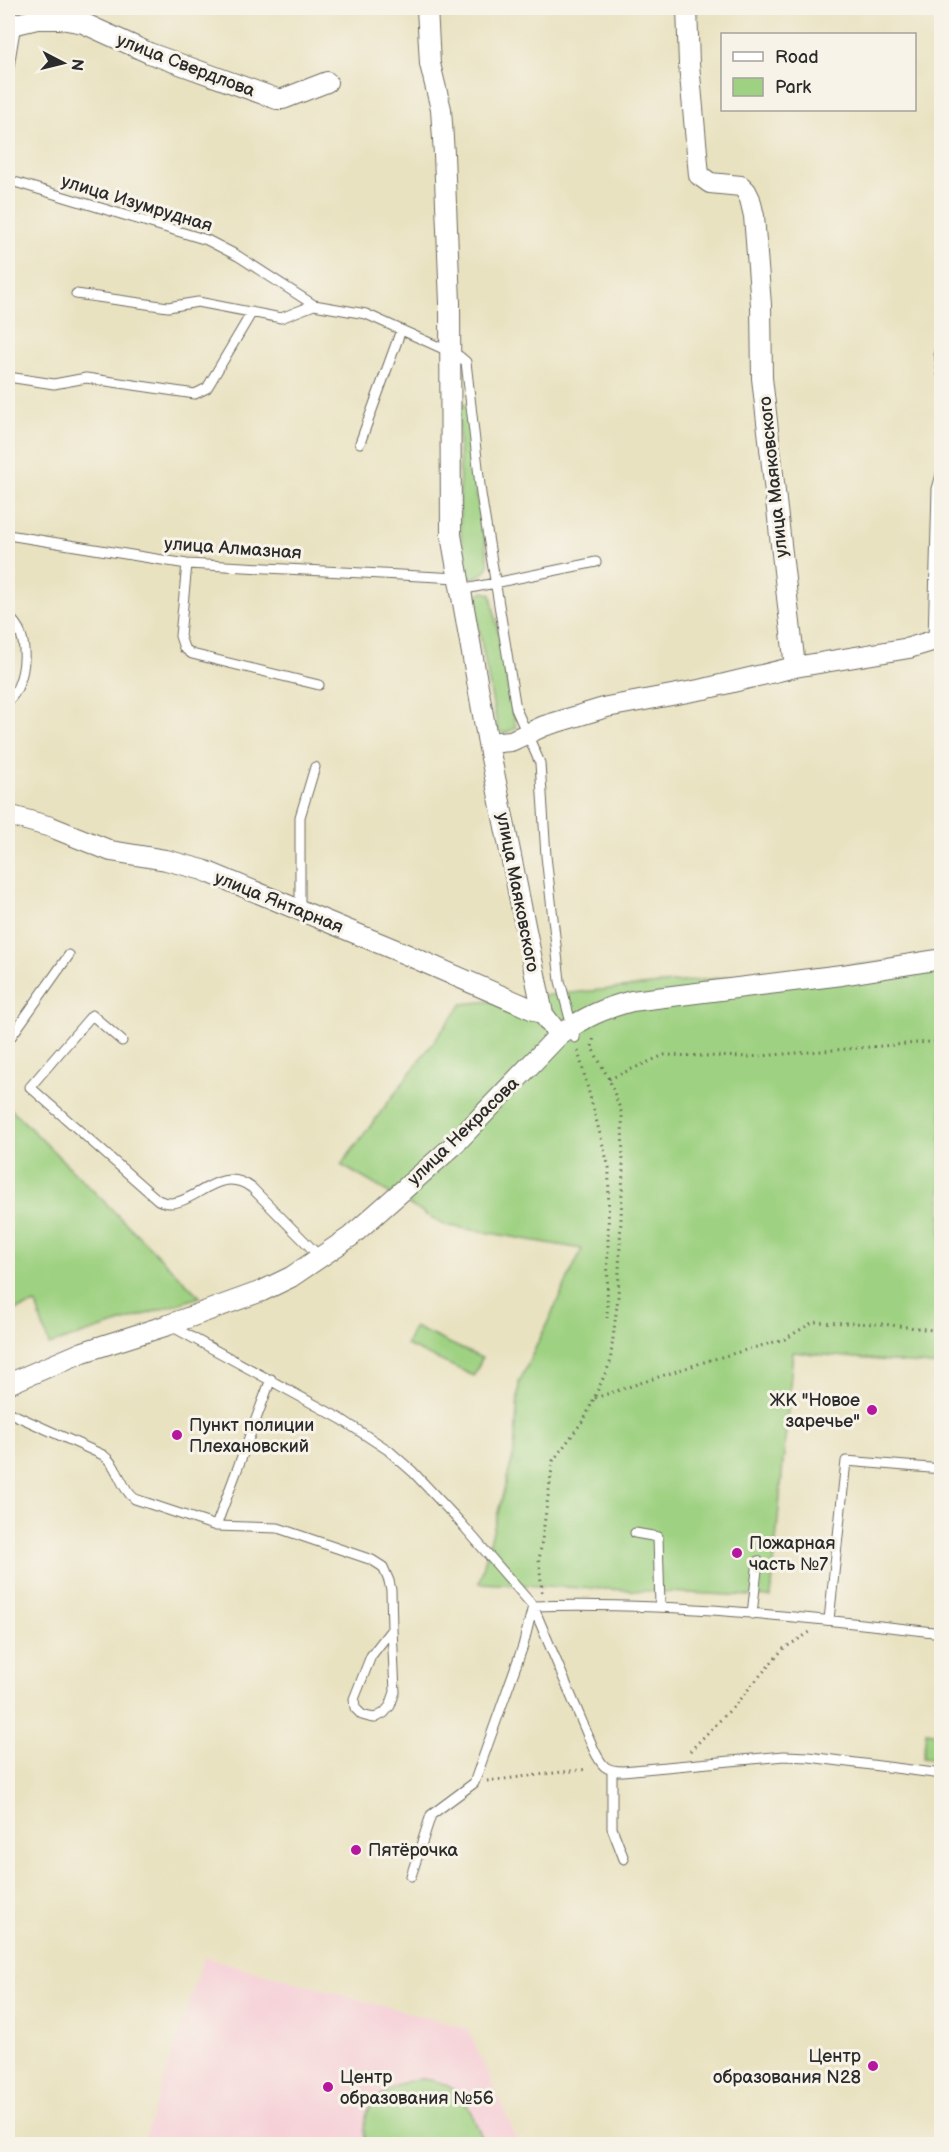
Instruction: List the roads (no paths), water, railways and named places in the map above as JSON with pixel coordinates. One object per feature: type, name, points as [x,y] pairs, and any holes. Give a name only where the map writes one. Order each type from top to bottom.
[{"type":"street","name":"улица Маяковского","points":[[427,8],[430,64],[441,109],[450,303],[451,535],[488,743],[543,1014],[569,1033]]},
{"type":"street","name":"улица Маяковского","points":[[687,8],[689,64],[699,175],[710,183],[741,186],[746,191],[754,216],[761,305],[762,378],[795,667]]},
{"type":"street","name":"улица Свердлова","points":[[12,25],[37,19],[61,19],[83,23],[149,53],[274,99],[283,99],[327,82]]},
{"type":"street","points":[[488,743],[511,741],[527,733],[607,706],[704,688],[795,667],[909,648],[938,639]]},
{"type":"street","name":"улица Янтарная","points":[[8,815],[51,827],[111,851],[185,864],[300,910],[543,1014]]},
{"type":"street","name":"улица Некрасова","points":[[9,1380],[83,1352],[262,1292],[321,1258],[350,1237],[453,1146],[569,1033],[600,1010],[632,1001],[842,975],[942,958]]},
{"type":"lane","points":[[8,72],[12,25]]},
{"type":"lane","name":"улица Изумрудная","points":[[8,180],[207,240],[237,256],[314,305],[366,314],[449,352]]},
{"type":"lane","points":[[76,294],[168,307],[198,302],[281,318],[314,305]]},
{"type":"lane","points":[[8,377],[54,384],[86,378],[195,394],[207,388],[252,312]]},
{"type":"lane","points":[[360,443],[400,330]]},
{"type":"lane","points":[[942,337],[939,352],[942,375]]},
{"type":"lane","points":[[449,352],[463,358],[467,366],[477,462],[516,712],[540,763],[546,856],[560,981],[569,1033]]},
{"type":"lane","points":[[938,639],[937,489],[942,471]]},
{"type":"lane","name":"улица Алмазная","points":[[8,535],[187,564],[460,584],[496,582],[596,562]]},
{"type":"lane","points":[[187,564],[180,636],[186,651],[319,685]]},
{"type":"lane","points":[[8,617],[21,632],[24,648],[18,689],[8,701]]},
{"type":"lane","points":[[300,910],[300,818],[315,767]]},
{"type":"lane","points":[[8,1041],[69,955]]},
{"type":"lane","points":[[122,1041],[92,1014],[30,1087],[158,1200],[167,1203],[178,1202],[220,1181],[240,1181],[252,1188],[321,1258]]},
{"type":"lane","points":[[168,1325],[271,1379],[366,1434],[413,1472],[533,1606],[594,1750],[608,1769],[612,1828],[624,1859]]},
{"type":"lane","points":[[216,1527],[271,1379]]},
{"type":"lane","points":[[8,1412],[103,1455],[111,1462],[129,1494],[135,1499],[216,1527],[278,1528],[378,1563],[385,1571],[389,1581],[392,1629],[395,1692],[384,1713],[375,1718],[369,1718],[356,1708],[354,1699],[370,1656],[392,1629]]},
{"type":"lane","points":[[829,1620],[846,1461],[942,1469]]},
{"type":"lane","points":[[635,1533],[658,1537],[660,1606]]},
{"type":"lane","points":[[752,1614],[758,1561]]},
{"type":"lane","points":[[533,1606],[660,1606],[829,1620],[942,1633]]},
{"type":"lane","points":[[411,1876],[432,1815],[474,1783],[523,1646],[533,1606]]},
{"type":"lane","points":[[608,1769],[676,1766],[783,1756],[942,1774]]},
{"type":"place","name":"ЖК \"Новое заречье\"","points":[[872,1410]]},
{"type":"place","name":"Пункт полиции Плехановский","points":[[177,1435]]},
{"type":"place","name":"Пожарная часть №7","points":[[737,1553]]},
{"type":"place","name":"Пятёрочка","points":[[356,1850]]},
{"type":"place","name":"Центр образования N28","points":[[873,2066]]},
{"type":"place","name":"Центр образования №56","points":[[328,2087]]}]
